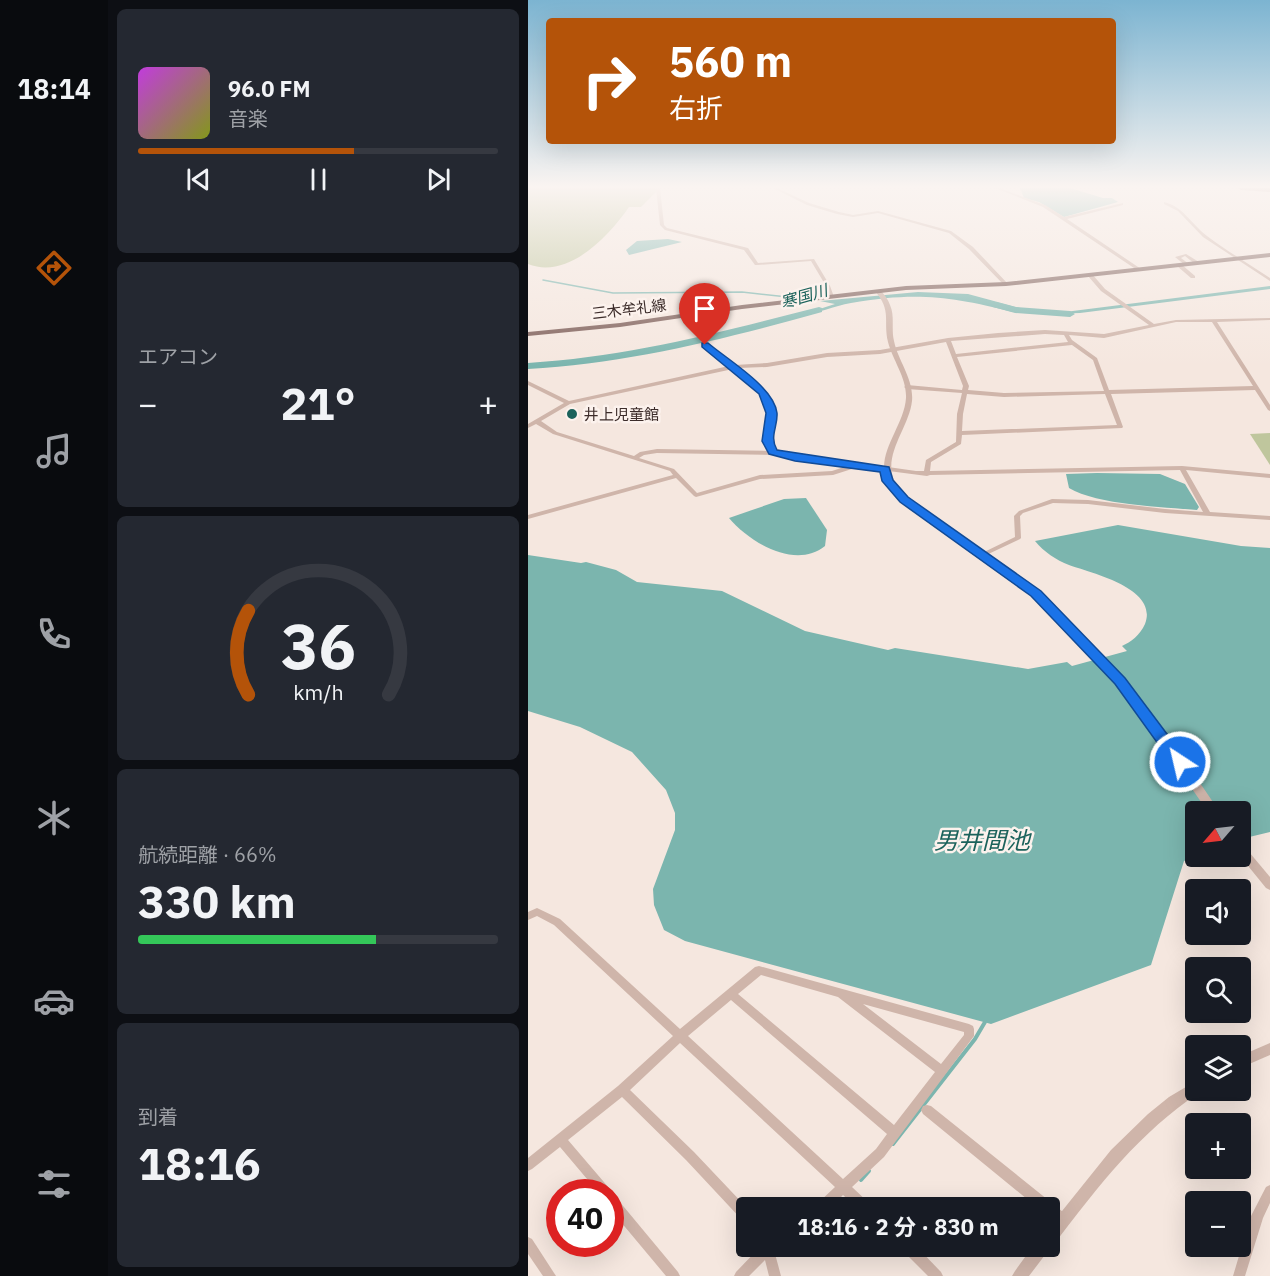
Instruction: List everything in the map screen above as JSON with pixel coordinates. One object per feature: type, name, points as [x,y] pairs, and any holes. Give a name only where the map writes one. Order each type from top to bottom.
[{"type":"main road","name":"三木牟礼線","points":[[528,334],[620,325],[832,297],[1006,284],[1270,255]]},
{"type":"street","points":[[740,248],[746,249],[757,264],[812,260],[832,297]]},
{"type":"street","points":[[970,248],[1006,284]]},
{"type":"street","points":[[1106,248],[1139,269]]},
{"type":"street","points":[[1221,248],[1270,280]]},
{"type":"street","points":[[1193,278],[1177,257],[1186,255],[1197,263]]},
{"type":"street","points":[[1090,275],[1099,286],[1127,309],[1152,325]]},
{"type":"street","points":[[882,295],[891,314],[890,333],[893,350],[907,387],[908,407],[885,469],[888,481],[904,500],[1036,594],[1095,653],[1141,708],[1206,801]]},
{"type":"street","points":[[696,314],[704,342],[756,385],[768,400],[772,413],[768,446],[778,453]]},
{"type":"street","points":[[528,426],[568,403],[733,367],[767,365],[827,355],[893,350],[948,340],[1027,333],[1104,336],[1176,321],[1270,319]]},
{"type":"street","points":[[1214,321],[1270,409]]},
{"type":"street","points":[[959,433],[1120,427],[1110,406],[1109,391],[1095,359],[1066,337],[1066,334]]},
{"type":"street","points":[[927,474],[928,461],[959,443],[960,414],[966,386],[948,340]]},
{"type":"street","points":[[954,356],[1074,343]]},
{"type":"street","points":[[528,383],[568,403]]},
{"type":"street","points":[[907,387],[1004,395],[1257,388]]},
{"type":"street","points":[[538,422],[555,433],[672,470],[675,476],[696,495],[760,477],[833,473],[857,465]]},
{"type":"street","points":[[635,458],[642,453],[657,451],[778,453],[927,474],[1182,468],[1270,476]]},
{"type":"street","points":[[1182,468],[1207,513]]},
{"type":"street","points":[[528,517],[675,476]]},
{"type":"street","points":[[982,555],[1018,538],[1017,516],[1021,512],[1052,501],[1106,503],[1165,511],[1270,518]]},
{"type":"street","points":[[1251,863],[1270,885]]},
{"type":"street","points":[[528,916],[537,912],[557,922],[855,1197]]},
{"type":"street","points":[[528,1165],[622,1090],[681,1035],[759,970],[969,1029],[969,1036],[880,1153],[832,1197]]},
{"type":"street","points":[[838,991],[942,1071]]},
{"type":"street","points":[[731,994],[894,1132]]},
{"type":"street","points":[[1251,1057],[1270,1049]]},
{"type":"street","points":[[622,1090],[690,1156],[736,1205]]},
{"type":"street","points":[[1060,1225],[1120,1150],[1154,1117],[1185,1095]]},
{"type":"street","points":[[927,1110],[1035,1197]]},
{"type":"street","points":[[561,1140],[594,1179]]},
{"type":"street","points":[[1239,1276],[1257,1216],[1270,1191]]},
{"type":"street","points":[[624,1216],[674,1276]]},
{"type":"street","points":[[1060,1217],[1064,1220]]},
{"type":"street","points":[[528,1243],[550,1276]]},
{"type":"street","points":[[740,1276],[758,1257]]},
{"type":"street","points":[[771,1257],[776,1276]]},
{"type":"street","points":[[917,1257],[937,1276]]},
{"type":"street","points":[[1020,1276],[1035,1257]]},
{"type":"green space","points":[[528,248],[592,248],[572,261],[558,266],[543,267],[528,264]]},
{"type":"green space","points":[[1270,433],[1270,465],[1250,434]]},
{"type":"water","points":[[629,248],[659,248],[629,255],[626,250]]},
{"type":"water","points":[[1270,286],[1270,289],[1080,313],[1049,314]]},
{"type":"water","points":[[918,292],[968,294],[1020,308],[1013,312],[951,299],[914,297],[851,303],[801,315],[835,304],[820,301]]},
{"type":"water","points":[[1066,474],[1160,474],[1185,484],[1199,507],[1197,510],[1113,502],[1081,494],[1069,488]]},
{"type":"water","points":[[806,498],[827,530],[825,546],[813,553],[800,555],[773,550],[748,536],[729,518],[784,499]]},
{"type":"water","name":"男井間池","points":[[1118,525],[1241,546],[1270,548],[1270,832],[1251,837],[1251,801],[1185,801],[1185,861],[1151,965],[991,1024],[685,941],[664,930],[654,905],[653,889],[675,830],[675,813],[666,790],[632,752],[580,727],[528,711],[528,555],[586,562],[616,570],[637,582],[722,591],[805,631],[888,650],[895,648],[1028,669],[1067,662],[1072,666],[1127,651],[1122,646],[1135,638],[1145,624],[1147,611],[1142,601],[1120,584],[1059,561],[1035,541]]},
{"type":"waterway","points":[[543,280],[613,293],[742,292],[797,298]]},
{"type":"waterway","name":"寒国川","points":[[996,305],[1015,310],[1070,314]]},
{"type":"waterway","name":"寒国川","points":[[528,366],[565,364],[639,354],[711,339],[819,310]]},
{"type":"waterway","points":[[893,1144],[975,1039],[985,1022]]},
{"type":"waterway","points":[[861,1180],[869,1171]]},
{"type":"place","name":"井上児童館","points":[[572,414]]},
{"type":"route","points":[[705,345],[709,351],[737,369],[764,393],[772,413],[767,441],[773,452],[885,469],[888,481],[904,500],[1036,594],[1120,681],[1180,762]]}]
